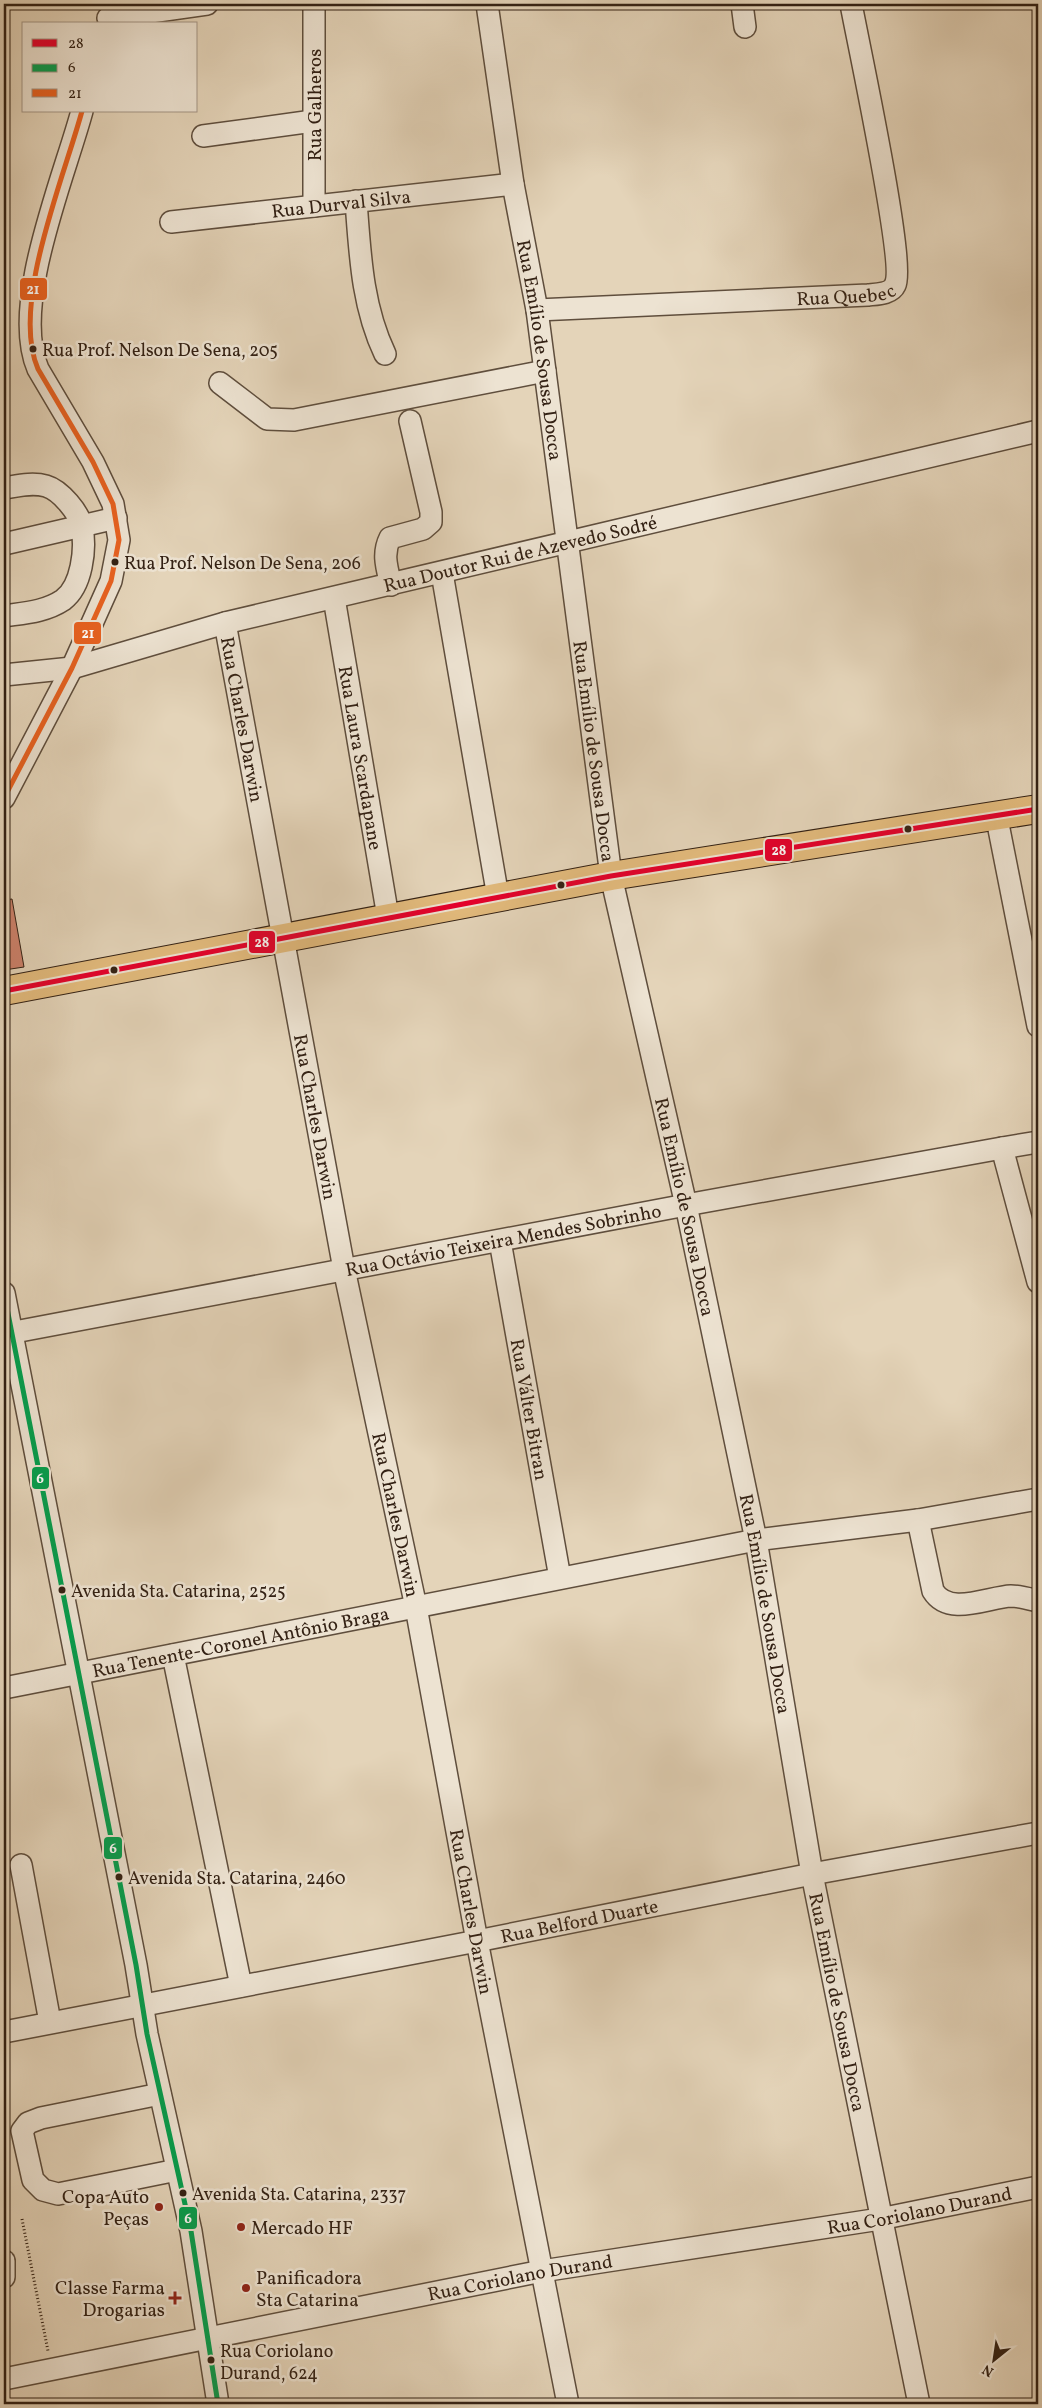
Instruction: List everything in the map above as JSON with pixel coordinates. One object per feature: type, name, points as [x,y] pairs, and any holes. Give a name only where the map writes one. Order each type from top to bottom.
[{"type":"main road","points":[[4,990],[611,876],[1036,809]]},
{"type":"street","points":[[109,15],[207,4]]},
{"type":"street","name":"Rua Galheros","points":[[314,4],[314,206]]},
{"type":"street","name":"Rua Emílio de Sousa Docca","points":[[487,4],[513,184],[537,310],[611,876],[686,1205],[756,1540],[812,1874],[880,2219],[920,2404]]},
{"type":"street","points":[[742,4],[745,27]]},
{"type":"street","name":"Rua Quebec","points":[[537,310],[868,295],[889,291],[895,287],[898,272],[887,192],[851,4]]},
{"type":"street","points":[[4,798],[72,668],[111,581],[119,540],[113,504],[93,462],[38,369],[32,356],[29,329],[30,301],[39,257],[82,112]]},
{"type":"street","points":[[203,136],[313,121]]},
{"type":"street","name":"Rua Durval Silva","points":[[171,222],[513,184]]},
{"type":"street","points":[[356,201],[364,287],[374,330],[385,354]]},
{"type":"street","points":[[220,383],[267,419],[294,420],[545,371]]},
{"type":"street","points":[[391,585],[385,558],[390,538],[423,529],[431,522],[431,512],[410,421]]},
{"type":"street","name":"Rua Doutor Rui de Azevedo Sodré","points":[[4,675],[72,668],[225,623],[1038,431]]},
{"type":"street","points":[[4,488],[34,484],[48,486],[72,507],[82,527],[82,556],[75,585],[63,599],[39,611],[4,616]]},
{"type":"street","points":[[4,544],[116,518]]},
{"type":"street","points":[[442,573],[498,897]]},
{"type":"street","name":"Rua Laura Scardapane","points":[[334,598],[388,917]]},
{"type":"street","name":"Rua Charles Darwin","points":[[225,623],[344,1269],[416,1607],[477,1941],[568,2404]]},
{"type":"street","points":[[1006,861],[1016,829],[1036,809]]},
{"type":"street","points":[[996,814],[1038,1026]]},
{"type":"street","name":"Rua Octávio Teixeira Mendes Sobrinho","points":[[8,1333],[686,1205],[1038,1142]]},
{"type":"street","points":[[1002,1148],[1038,1282]]},
{"type":"street","name":"Rua Válter Bitran","points":[[500,1241],[560,1578]]},
{"type":"street","points":[[4,1293],[8,1333],[46,1499],[142,2004],[191,2231],[218,2404]]},
{"type":"street","name":"Rua Tenente-Coronel Antônio Braga","points":[[4,1688],[756,1540],[918,1520],[1038,1499]]},
{"type":"street","points":[[918,1520],[933,1591],[940,1599],[951,1603],[967,1604],[1018,1596],[1038,1601]]},
{"type":"street","points":[[173,1655],[241,1986]]},
{"type":"street","name":"Rua Belford Duarte","points":[[4,2032],[812,1874],[1038,1832]]},
{"type":"street","points":[[21,1865],[50,2022]]},
{"type":"street","points":[[160,2094],[41,2118],[28,2123],[22,2131],[33,2180],[43,2190],[58,2194],[177,2170]]},
{"type":"street","name":"Rua Coriolano Durand","points":[[4,2379],[207,2340],[542,2271],[880,2219],[1038,2187]]},
{"type":"street","points":[[4,2261],[4,2277]]},
{"type":"path","points":[[22,2219],[51,2370]]},
{"type":"building","points":[[12,899],[24,967],[4,970],[4,900]]},
{"type":"transit line","name":"21","points":[[4,798],[72,668],[111,581],[119,540],[113,504],[93,462],[38,369],[31,342],[31,311],[35,277],[53,205],[82,112]]},
{"type":"transit line","name":"28","points":[[4,991],[611,876],[1038,809]]},
{"type":"transit line","name":"6","points":[[4,1293],[136,1965],[147,2034],[191,2231],[218,2404]]},
{"type":"place","name":"Rua Prof. Nelson De Sena, 205","points":[[33,349]]},
{"type":"place","name":"Rua Prof. Nelson De Sena, 206","points":[[115,562]]},
{"type":"place","name":"Avenida Sta. Catarina, 2525","points":[[62,1590]]},
{"type":"place","name":"Avenida Sta. Catarina, 2460","points":[[119,1877]]},
{"type":"place","name":"Avenida Sta. Catarina, 2337","points":[[183,2193]]},
{"type":"place","name":"Copa Auto Peças","points":[[159,2207]]},
{"type":"place","name":"Mercado HF","points":[[241,2227]]},
{"type":"place","name":"Panificadora Sta Catarina","points":[[246,2288]]},
{"type":"place","name":"Classe Farma Drogarias","points":[[175,2298]]},
{"type":"place","name":"Rua Coriolano Durand, 624","points":[[211,2360]]}]
